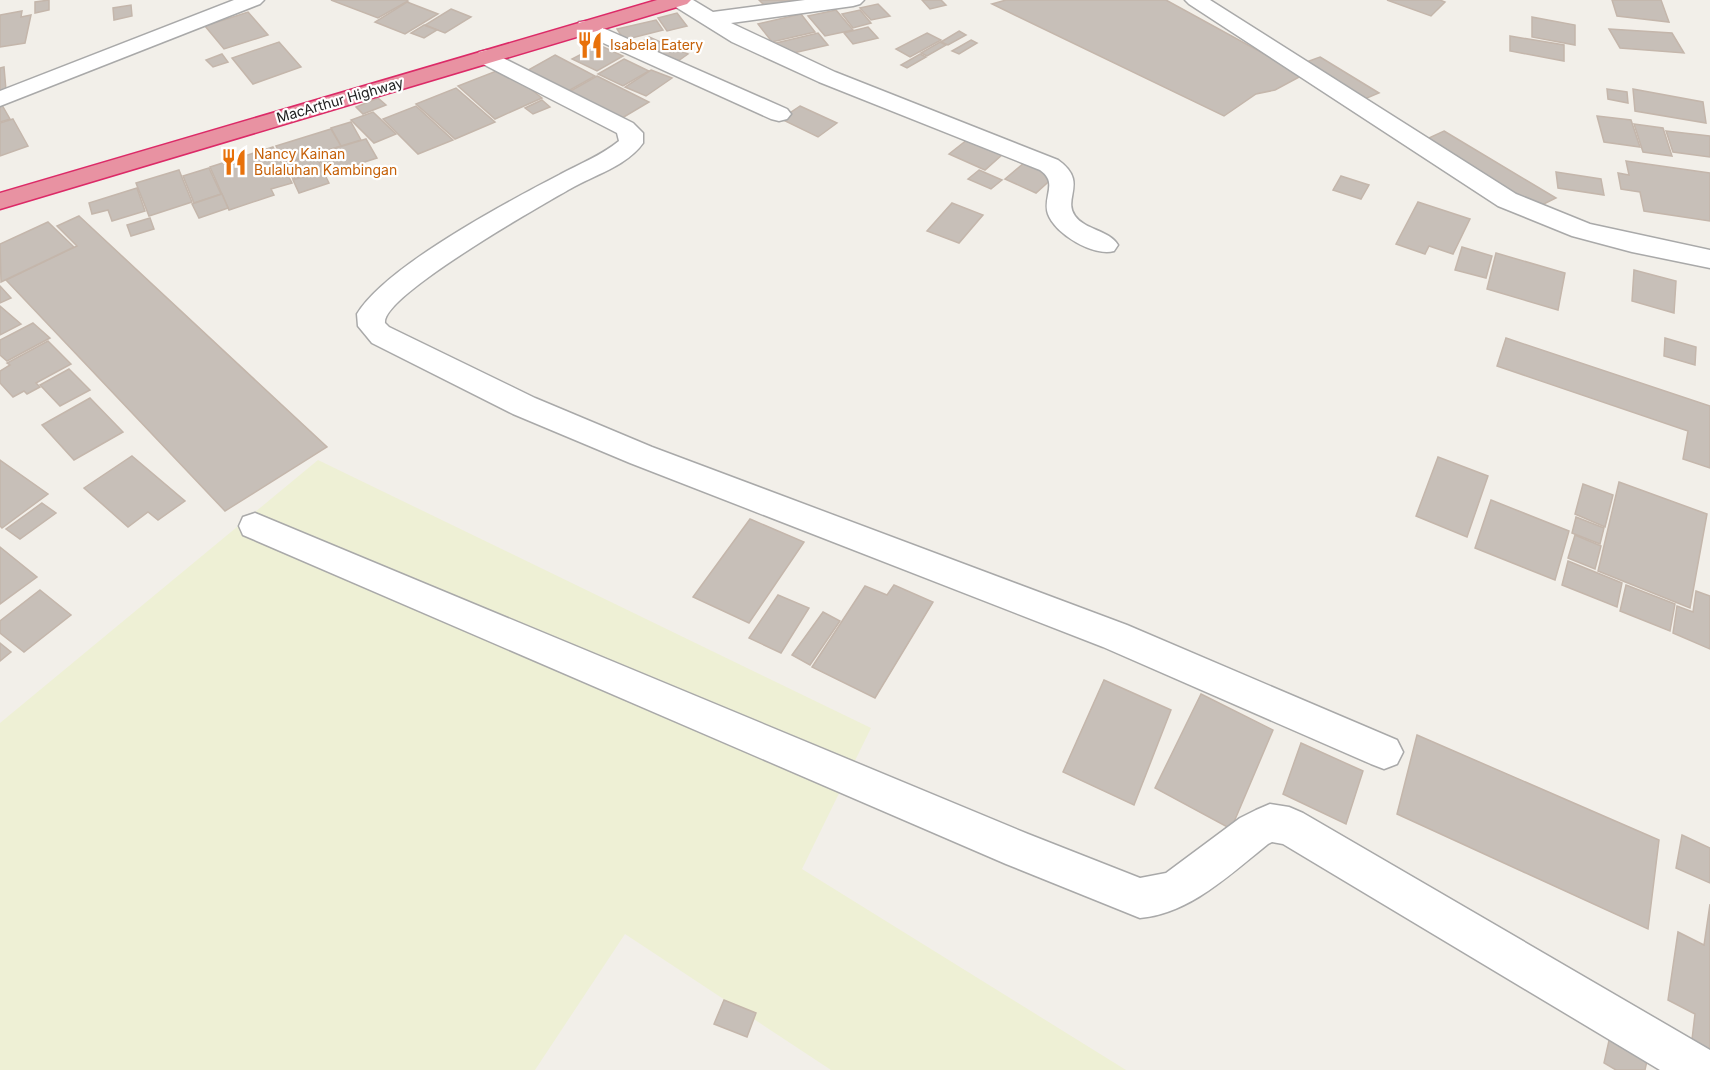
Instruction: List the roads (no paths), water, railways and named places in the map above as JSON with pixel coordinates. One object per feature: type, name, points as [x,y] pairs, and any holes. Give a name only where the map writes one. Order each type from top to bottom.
[{"type":"highway","name":"MacArthur Highway","points":[[0,201],[679,0]]},
{"type":"street","points":[[679,0],[740,37],[827,77],[1049,165],[1059,174],[1061,186],[1058,205],[1063,218],[1079,231],[1105,245]]},
{"type":"street","points":[[710,19],[853,0]]},
{"type":"street","points":[[1196,0],[1507,200],[1541,217],[1577,230],[1618,241],[1710,259]]},
{"type":"street","points":[[0,99],[244,2]]},
{"type":"street","points":[[587,27],[779,114]]},
{"type":"street","points":[[487,57],[625,128],[630,133],[631,143],[618,154],[517,210],[412,276],[385,296],[372,311],[370,320],[373,329],[382,336],[535,410],[763,502],[1115,636],[1384,752]]},
{"type":"street","points":[[255,526],[1020,850],[1140,898],[1159,896],[1180,887],[1254,831],[1270,823],[1289,826],[1702,1070]]},
{"type":"place","name":"Isabela Eatery","points":[[590,45]]},
{"type":"place","name":"Nancy Kainan Bulaluhan Kambingan","points":[[234,162]]}]
